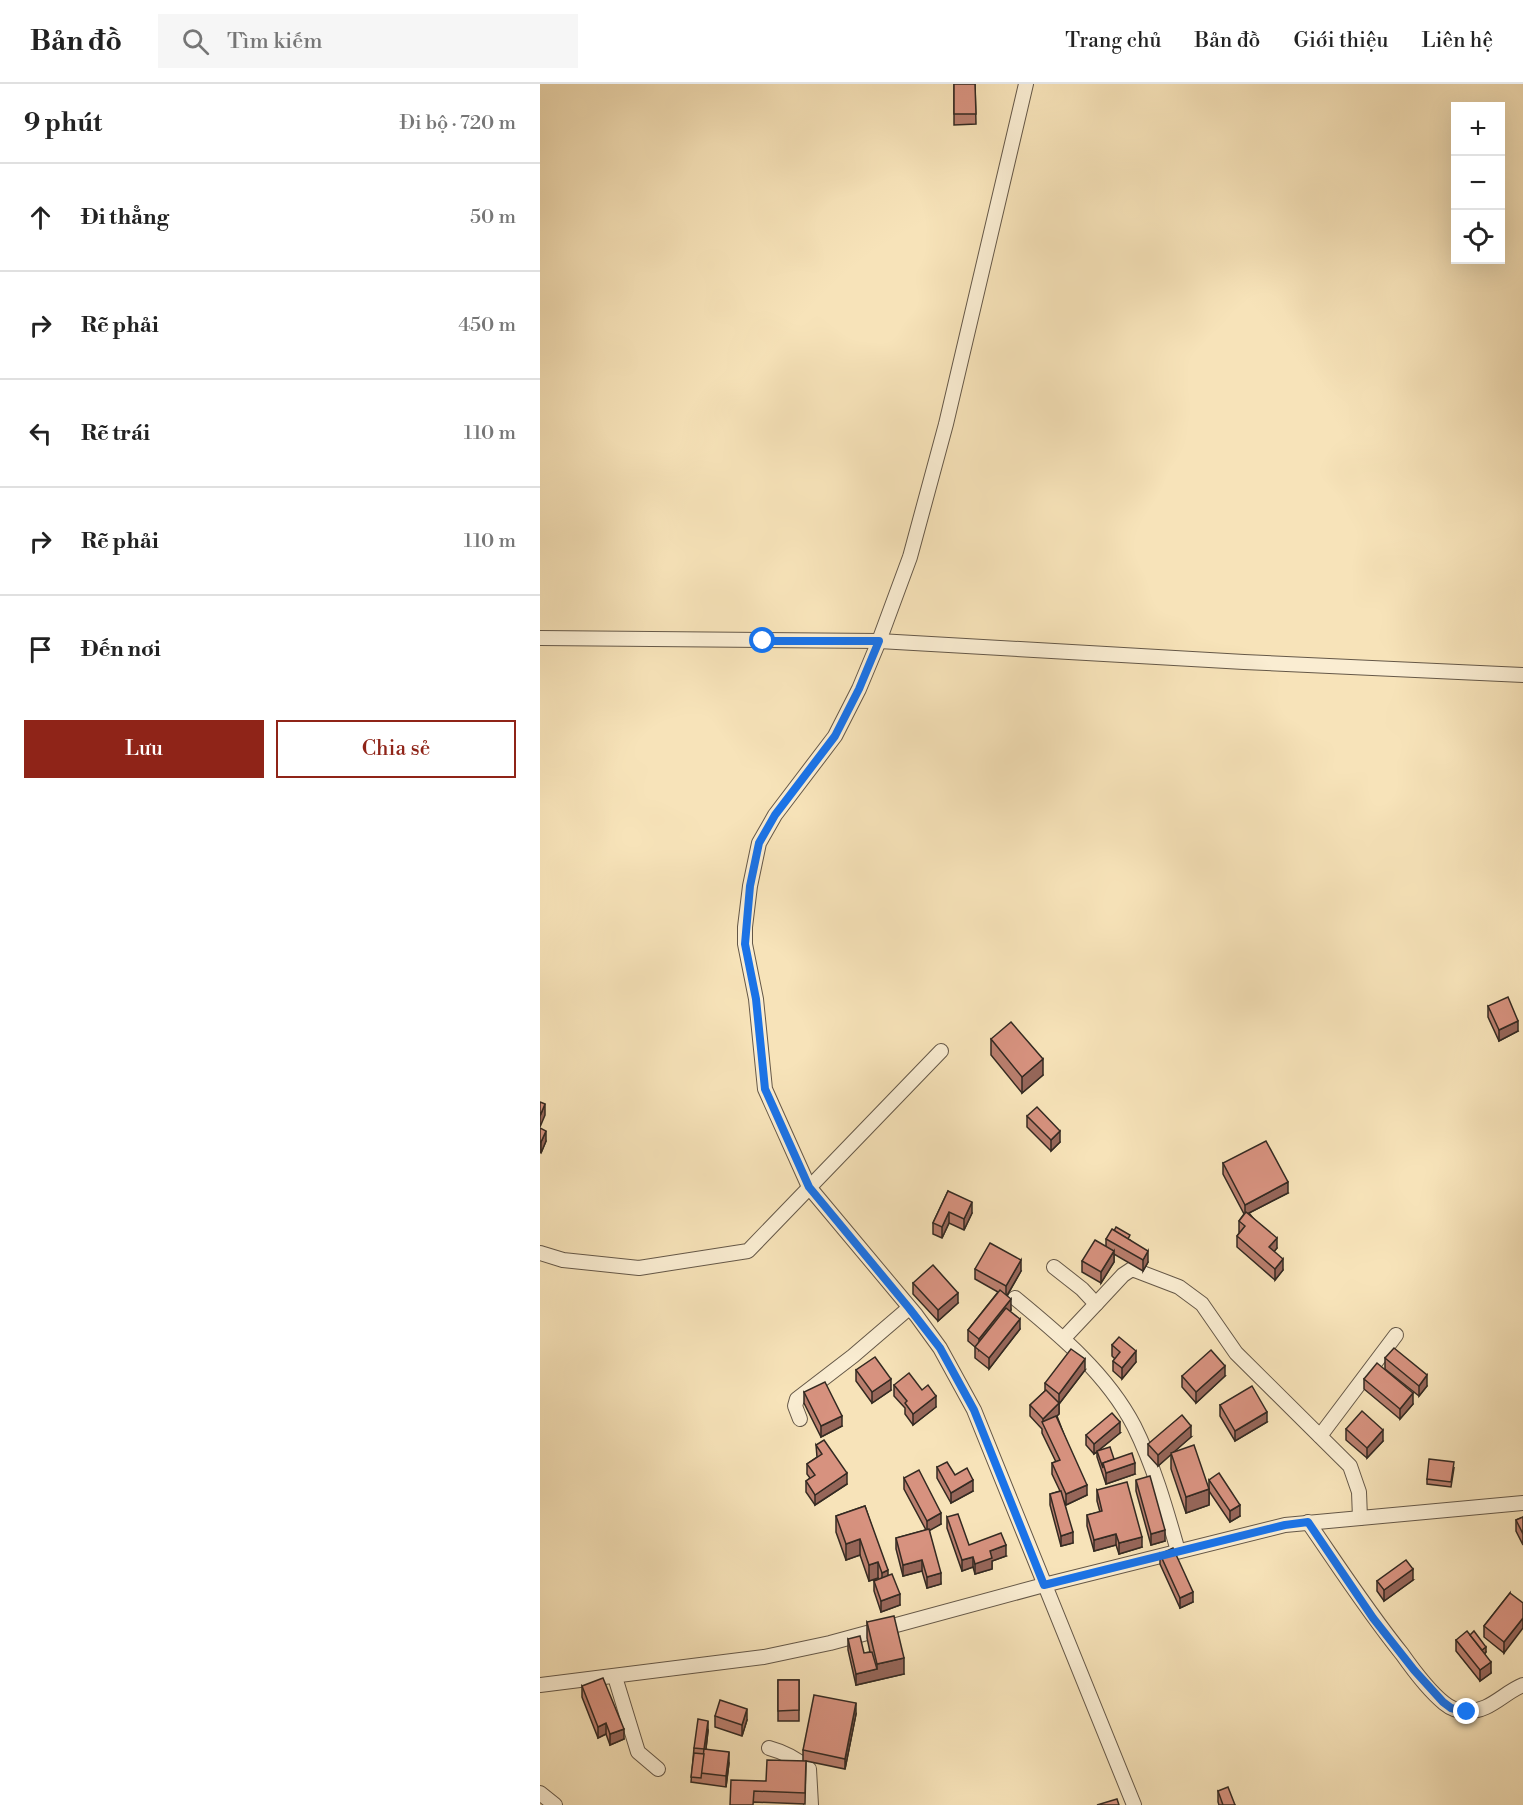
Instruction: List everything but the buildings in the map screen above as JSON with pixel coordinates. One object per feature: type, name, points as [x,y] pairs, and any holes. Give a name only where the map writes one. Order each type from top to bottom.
[{"type":"street","points":[[1026,84],[946,424],[910,558],[859,689],[835,736],[775,815],[759,843],[750,886],[745,944],[756,999],[765,1089],[809,1187],[940,1348],[974,1410],[1134,1805]]},
{"type":"street","points":[[540,638],[879,641],[1523,675]]},
{"type":"street","points":[[540,1253],[563,1260],[639,1268],[748,1251],[941,1051]]},
{"type":"street","points":[[1054,1267],[1082,1289],[1096,1304]]},
{"type":"street","points":[[1064,1338],[1123,1275],[1132,1269],[1179,1287],[1202,1304],[1236,1353],[1350,1466],[1359,1492],[1360,1518]]},
{"type":"street","points":[[1015,1298],[1064,1338],[1106,1385],[1133,1424],[1157,1479],[1178,1551]]},
{"type":"street","points":[[800,1419],[795,1406],[797,1399],[853,1356],[909,1308]]},
{"type":"street","points":[[1320,1436],[1396,1335]]},
{"type":"street","points":[[540,1685],[764,1657],[830,1643],[1044,1585],[1285,1525],[1523,1503]]},
{"type":"street","points":[[1308,1522],[1373,1618],[1443,1702],[1451,1708],[1467,1712],[1484,1709],[1523,1685]]},
{"type":"street","points":[[615,1677],[638,1752],[658,1769]]},
{"type":"street","points":[[769,1749],[780,1751],[800,1761],[809,1769],[811,1805]]},
{"type":"street","points":[[540,1793],[555,1805]]},
{"type":"route","points":[[763,641],[879,641],[859,689],[835,736],[775,815],[759,843],[750,886],[745,944],[756,999],[765,1089],[809,1187],[940,1348],[974,1410],[1044,1585],[1285,1525],[1308,1522],[1373,1618],[1414,1670],[1443,1702],[1451,1708],[1467,1712]]}]
